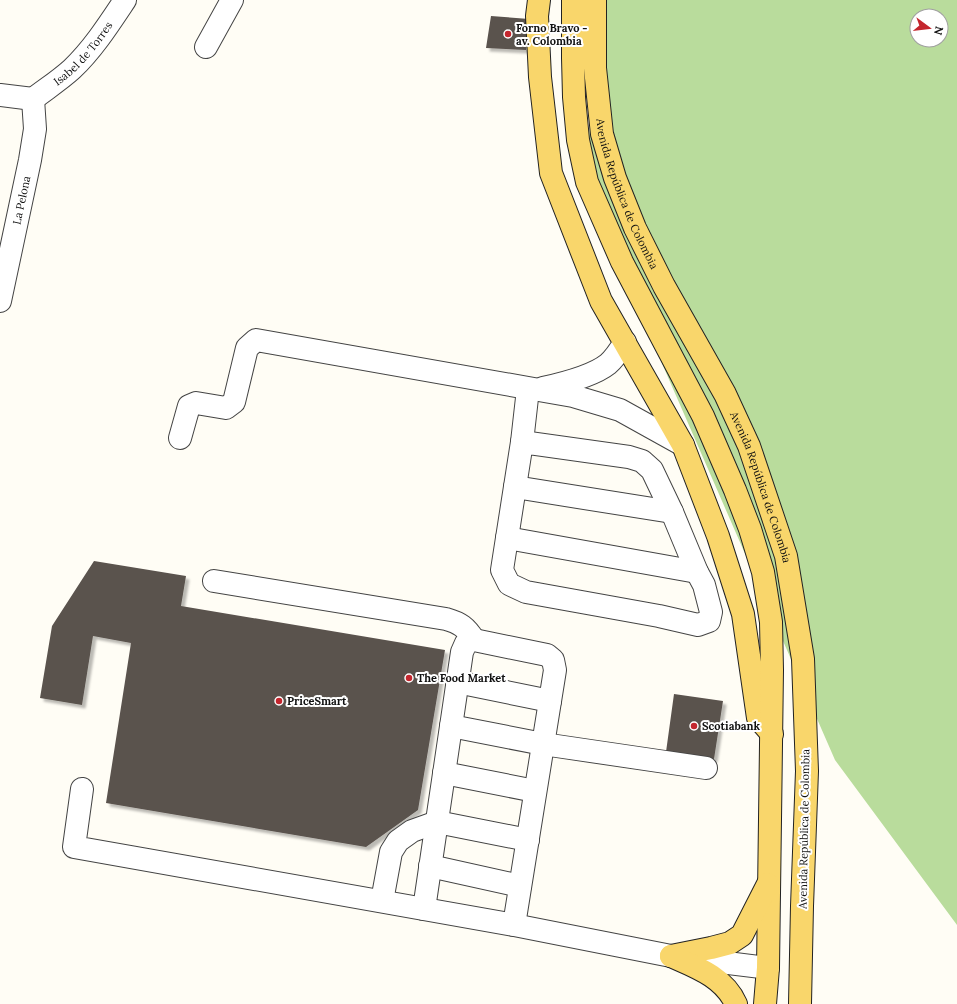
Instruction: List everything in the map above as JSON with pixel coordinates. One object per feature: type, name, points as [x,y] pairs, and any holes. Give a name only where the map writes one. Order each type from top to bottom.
[{"type":"main road","points":[[539,0],[537,16],[540,77],[551,173],[601,302],[683,444],[718,536],[743,614],[758,718],[772,734]]},
{"type":"main road","points":[[573,0],[574,97],[578,140],[587,182],[622,262],[703,416],[735,490],[750,529],[763,572],[771,622],[772,734],[768,968],[765,1004]]},
{"type":"main road","name":"Avenida República de Colombia","points":[[595,0],[595,68],[602,134],[615,178],[635,228],[664,286],[724,394],[749,446],[786,556],[803,659],[807,771],[800,1004]]},
{"type":"main road","points":[[671,956],[730,943],[742,935],[770,881]]},
{"type":"main road","points":[[671,956],[699,968],[718,980],[732,996],[736,1004]]},
{"type":"street","name":"Isabel de Torres","points":[[33,98],[51,86],[72,68],[103,32],[125,0]]},
{"type":"street","points":[[206,47],[232,0]]},
{"type":"street","points":[[0,95],[33,98]]},
{"type":"street","name":"La Pelona","points":[[0,301],[30,160],[34,129],[33,98]]},
{"type":"street","points":[[180,438],[189,406],[196,403],[226,408],[234,402],[247,348],[256,340],[573,396],[620,410],[683,444]]},
{"type":"street","points":[[531,389],[582,377],[607,365],[617,355],[625,342]]},
{"type":"street","points":[[522,442],[629,457],[642,461],[652,470],[701,579],[711,612],[709,620],[698,625],[659,616],[526,592],[509,584],[502,570],[522,442],[531,389]]},
{"type":"street","points":[[515,486],[672,512]]},
{"type":"street","points":[[507,538],[734,585]]},
{"type":"street","points":[[214,581],[446,619],[458,622],[469,631],[474,640]]},
{"type":"street","points":[[424,909],[462,652],[466,643],[474,640],[547,655],[553,660],[555,670],[514,925]]},
{"type":"street","points":[[458,682],[550,701]]},
{"type":"street","points":[[451,726],[543,744],[706,768]]},
{"type":"street","points":[[444,773],[536,791]]},
{"type":"street","points":[[82,789],[74,847],[514,925],[671,956],[768,968]]},
{"type":"street","points":[[382,902],[391,852],[398,841],[412,831],[437,822],[528,840]]},
{"type":"street","points":[[430,866],[520,886]]},
{"type":"green space","points":[[600,0],[957,0],[957,925],[835,760],[585,187]]},
{"type":"building","name":"Forno Bravo - av. Colombia","points":[[491,16],[529,19],[526,50],[486,48]]},
{"type":"building","name":"PriceSmart","points":[[94,561],[186,576],[181,606],[445,650],[418,810],[366,847],[106,803],[131,643],[93,636],[82,705],[40,698],[52,626]]},
{"type":"building","name":"Scotiabank","points":[[674,694],[723,701],[714,759],[666,752]]},
{"type":"place","name":"Forno Bravo - av. Colombia","points":[[508,34]]},
{"type":"place","name":"The Food Market","points":[[409,678]]},
{"type":"place","name":"PriceSmart","points":[[279,701]]},
{"type":"place","name":"Scotiabank","points":[[694,726]]}]
